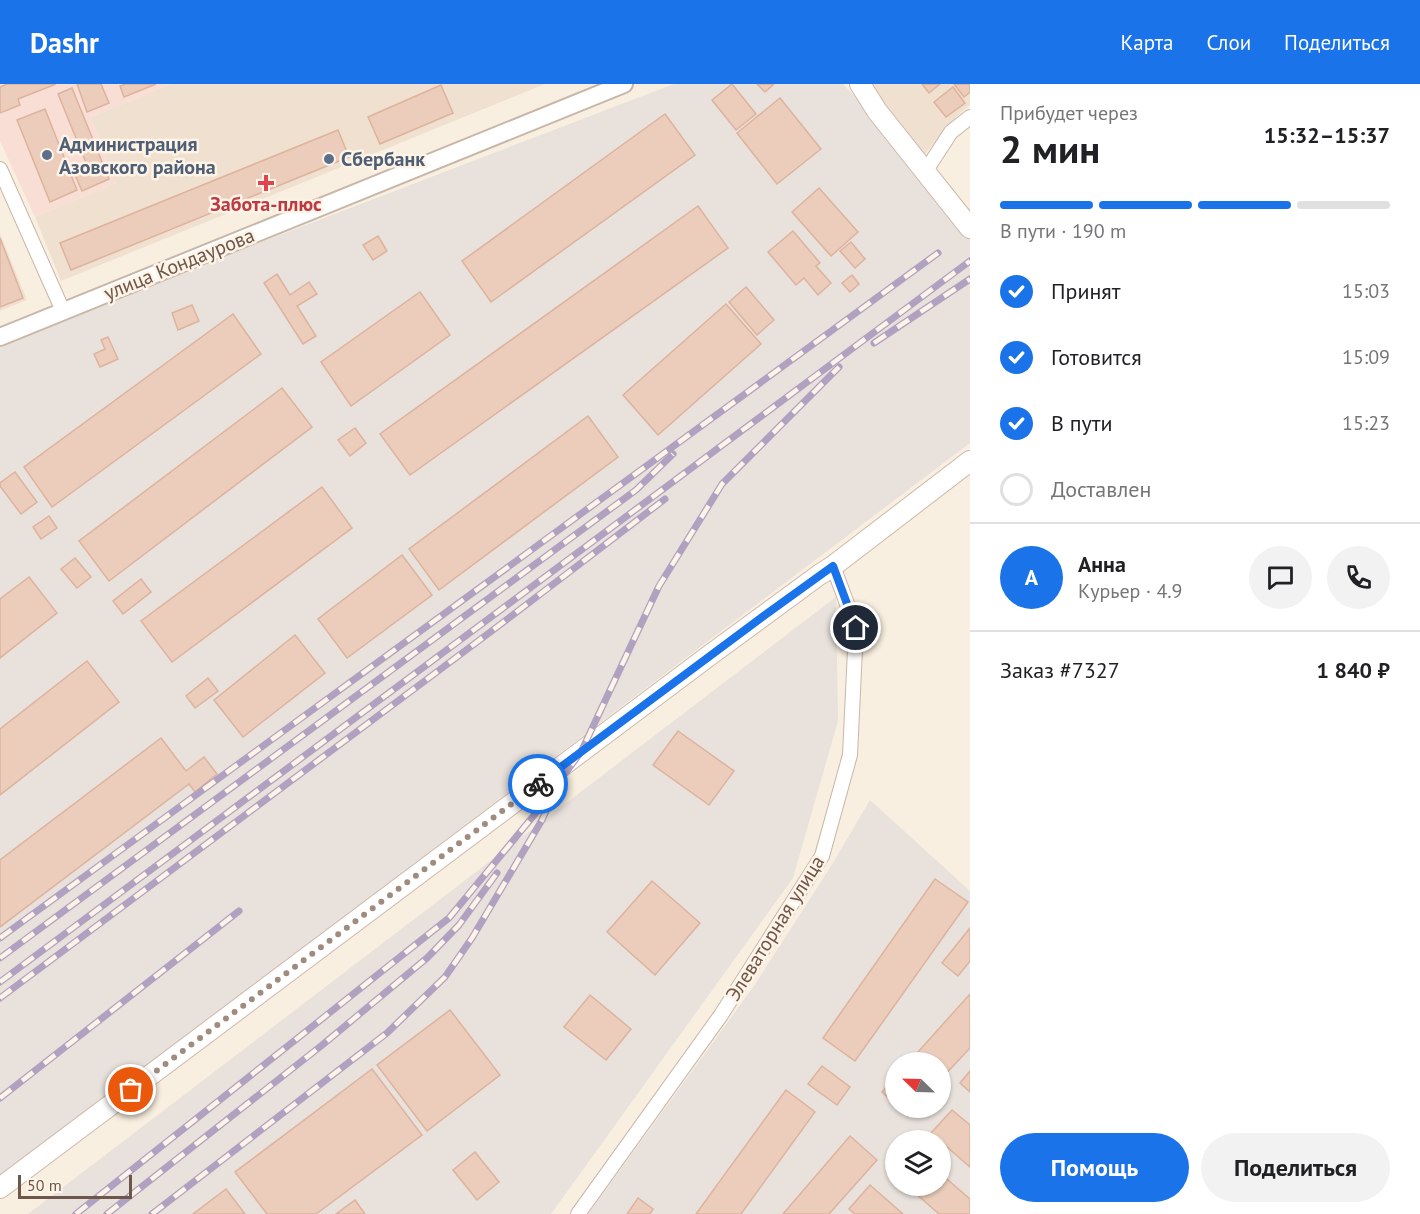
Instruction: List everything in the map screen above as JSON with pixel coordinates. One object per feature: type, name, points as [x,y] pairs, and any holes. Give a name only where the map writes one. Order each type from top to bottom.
[{"type":"main road","points":[[860,85],[877,111],[970,228]]},
{"type":"main road","points":[[0,1188],[710,655],[833,566],[970,461]]},
{"type":"street","name":"улица Кондаурова","points":[[0,337],[624,84]]},
{"type":"street","points":[[925,172],[951,132],[970,117]]},
{"type":"street","points":[[0,169],[63,311]]},
{"type":"street","name":"Элеваторная улица","points":[[578,1214],[721,1015],[822,856],[850,755],[856,628],[833,566]]},
{"type":"shaded area","points":[[0,84],[171,84],[91,117],[116,183],[35,217],[0,141]]},
{"type":"shaded area","points":[[171,84],[545,84],[61,281],[35,217],[116,183],[91,117]]},
{"type":"shaded area","points":[[674,84],[843,84],[925,172],[970,209],[970,443],[309,943],[0,1182],[0,348],[246,248]]},
{"type":"shaded area","points":[[866,84],[970,84],[970,105],[961,112],[925,154]]},
{"type":"shaded area","points":[[0,234],[27,300],[0,311]]},
{"type":"shaded area","points":[[836,597],[838,721],[793,878],[551,1214],[28,1214]]},
{"type":"shaded area","points":[[870,800],[970,891],[970,1214],[588,1214],[754,986],[833,863]]},
{"type":"building","points":[[7,84],[56,84],[18,99],[20,105],[0,113],[0,87]]},
{"type":"building","points":[[77,84],[101,84],[109,103],[87,112]]},
{"type":"building","points":[[156,84],[124,97],[120,86]]},
{"type":"building","points":[[732,84],[756,114],[736,130],[712,100]]},
{"type":"building","points":[[757,84],[774,84],[765,92]]},
{"type":"building","points":[[922,84],[940,84],[929,93]]},
{"type":"building","points":[[954,84],[970,84],[970,92],[964,97]]},
{"type":"building","points":[[441,85],[453,113],[380,144],[368,117]]},
{"type":"building","points":[[953,87],[965,103],[946,117],[934,102]]},
{"type":"building","points":[[72,88],[109,179],[82,191],[75,175],[89,170],[58,94]]},
{"type":"building","points":[[780,98],[821,149],[777,184],[737,133]]},
{"type":"building","name":"Администрация Азовского района","points":[[45,109],[77,190],[50,202],[17,120]]},
{"type":"building","points":[[665,114],[695,155],[491,302],[462,261]]},
{"type":"building","points":[[338,130],[349,157],[71,270],[60,243]]},
{"type":"building","points":[[819,188],[858,232],[831,256],[792,212]]},
{"type":"building","points":[[698,206],[728,248],[410,475],[380,434]]},
{"type":"building","points":[[793,231],[820,263],[816,266],[831,283],[818,295],[804,278],[796,285],[768,252]]},
{"type":"building","points":[[378,236],[387,251],[373,260],[363,245]]},
{"type":"building","points":[[0,238],[23,298],[0,307]]},
{"type":"building","points":[[851,242],[865,259],[855,268],[840,251]]},
{"type":"building","points":[[277,274],[290,295],[309,282],[317,294],[297,306],[316,336],[303,344],[264,283]]},
{"type":"building","points":[[852,275],[859,284],[850,292],[842,283]]},
{"type":"building","points":[[746,287],[774,320],[757,335],[729,302]]},
{"type":"building","points":[[420,292],[450,335],[351,406],[321,362]]},
{"type":"building","points":[[726,304],[761,344],[658,435],[623,395]]},
{"type":"building","points":[[192,305],[199,321],[178,330],[172,313]]},
{"type":"building","points":[[233,314],[261,354],[52,507],[24,467]]},
{"type":"building","points":[[108,337],[118,359],[100,367],[94,354],[105,349],[101,340]]},
{"type":"building","points":[[282,388],[312,427],[109,581],[79,541]]},
{"type":"building","points":[[588,416],[618,457],[439,590],[409,549]]},
{"type":"building","points":[[355,428],[366,443],[350,456],[338,440]]},
{"type":"building","points":[[15,472],[37,502],[21,514],[0,486],[0,483]]},
{"type":"building","points":[[322,487],[352,528],[172,662],[141,621]]},
{"type":"building","points":[[49,516],[57,528],[41,539],[33,527]]},
{"type":"building","points":[[402,555],[432,595],[347,658],[318,619]]},
{"type":"building","points":[[75,558],[91,577],[77,588],[61,569]]},
{"type":"building","points":[[29,577],[57,613],[0,658],[0,599]]},
{"type":"building","points":[[141,579],[151,592],[123,614],[113,601]]},
{"type":"building","points":[[295,635],[325,673],[243,737],[214,700]]},
{"type":"building","points":[[87,661],[119,702],[0,795],[0,729]]},
{"type":"building","points":[[208,678],[218,691],[195,708],[186,696]]},
{"type":"building","points":[[678,731],[734,771],[709,805],[653,765]]},
{"type":"building","points":[[161,738],[186,771],[204,757],[217,774],[195,792],[189,784],[0,927],[0,860]]},
{"type":"building","points":[[935,879],[968,902],[855,1061],[823,1038]]},
{"type":"building","points":[[652,881],[700,923],[655,975],[607,932]]},
{"type":"building","points":[[970,928],[970,961],[958,976],[942,963]]},
{"type":"building","points":[[970,994],[970,1048],[951,1068],[951,1052],[918,1052]]},
{"type":"building","points":[[590,995],[631,1029],[606,1060],[564,1027]]},
{"type":"building","points":[[450,1010],[500,1075],[427,1131],[377,1065]]},
{"type":"building","points":[[822,1066],[850,1087],[837,1105],[808,1084]]},
{"type":"building","points":[[372,1069],[422,1135],[316,1214],[267,1214],[235,1172]]},
{"type":"building","points":[[970,1071],[970,1092],[960,1083]]},
{"type":"building","points":[[786,1090],[815,1112],[741,1214],[696,1214]]},
{"type":"building","points":[[951,1111],[970,1125],[970,1167],[951,1150],[951,1130],[934,1130],[945,1118],[951,1118]]},
{"type":"building","points":[[850,1136],[877,1160],[829,1214],[783,1214]]},
{"type":"building","points":[[475,1152],[499,1182],[477,1200],[453,1170]]},
{"type":"building","points":[[951,1183],[970,1199],[970,1214],[939,1214],[919,1196],[951,1196]]},
{"type":"building","points":[[870,1185],[903,1214],[855,1214],[849,1209]]},
{"type":"building","points":[[226,1189],[245,1214],[193,1214]]},
{"type":"building","points":[[638,1198],[653,1209],[650,1214],[627,1214]]},
{"type":"building","points":[[355,1200],[365,1214],[336,1214]]},
{"type":"railway","points":[[0,938],[938,253]]},
{"type":"railway","points":[[0,982],[970,261]]},
{"type":"railway","points":[[874,343],[970,279]]},
{"type":"railway","points":[[76,1214],[449,918],[535,814],[581,752],[659,586],[722,484],[839,367]]},
{"type":"railway","points":[[0,958],[636,490],[673,454]]},
{"type":"railway","points":[[0,998],[665,499]]},
{"type":"railway","points":[[152,1214],[387,1033],[445,977],[472,938],[542,820],[549,804]]},
{"type":"railway","points":[[107,1214],[321,1046],[427,958],[459,925],[497,873]]},
{"type":"railway","points":[[0,1098],[239,911]]},
{"type":"way so far","points":[[131,1090],[538,784]]},
{"type":"place","name":"Администрация Азовского района","points":[[47,155]]},
{"type":"place","name":"Сбербанк","points":[[329,159]]},
{"type":"place","name":"Забота-плюс","points":[[266,183]]},
{"type":"route","points":[[538,784],[833,566],[856,628]]}]
